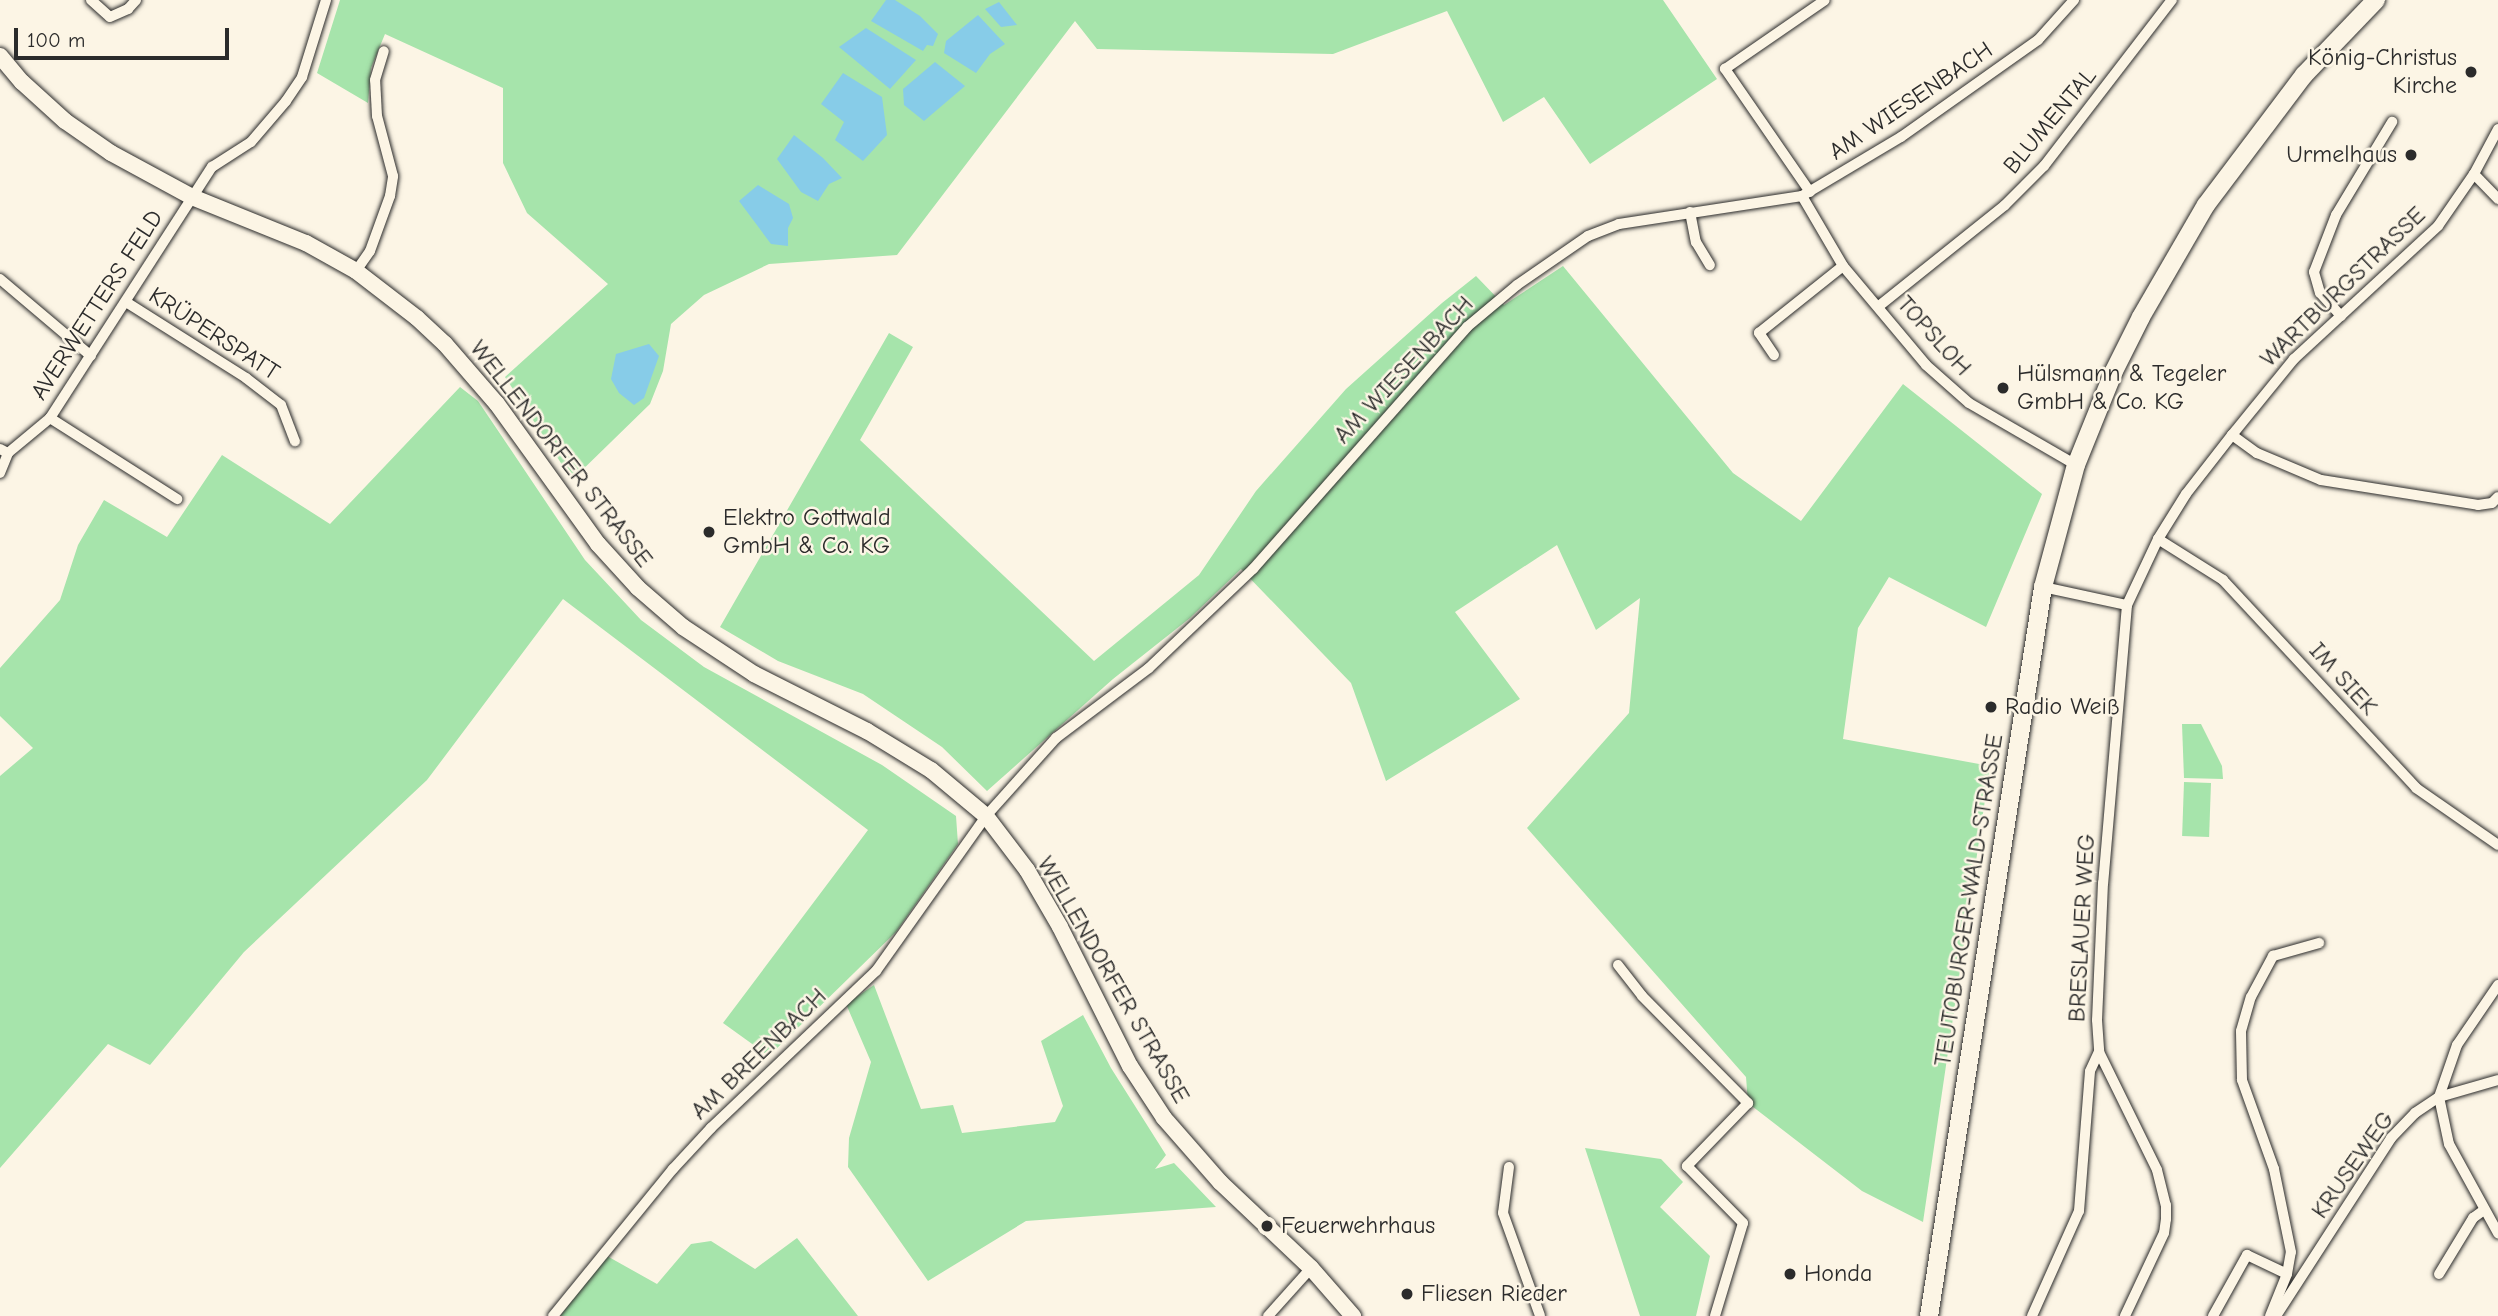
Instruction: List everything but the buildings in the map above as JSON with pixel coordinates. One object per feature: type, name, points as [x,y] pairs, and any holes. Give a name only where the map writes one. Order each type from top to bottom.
[{"type":"main road","name":"TEUTOBURGER-WALD-STRASSE","points":[[1929,1316],[2043,587],[2076,465],[2114,370],[2206,205],[2304,75],[2376,0]]},
{"type":"street","points":[[91,0],[110,17],[128,9],[136,0]]},
{"type":"street","name":"AVERWETTERS FELD","points":[[4,451],[50,418],[212,167],[251,142],[302,78],[326,0]]},
{"type":"street","name":"TOPSLOH","points":[[1825,0],[1725,69],[1806,194],[1843,266],[1926,365],[1969,403],[2076,465]]},
{"type":"street","name":"AM WIESENBACH","points":[[986,816],[1056,738],[1149,668],[1253,569],[1468,327],[1517,285],[1588,236],[1619,224],[1806,194],[1901,137],[2038,40],[2074,0]]},
{"type":"street","name":"BLUMENTAL","points":[[1879,306],[2005,205],[2045,166],[2172,0]]},
{"type":"street","points":[[356,271],[370,251],[390,195],[393,176],[376,104],[375,80],[384,51]]},
{"type":"street","name":"WELLENDORFER STRASSE","points":[[0,56],[22,82],[65,121],[111,153],[192,197],[306,243],[356,271],[417,318],[466,367],[497,404],[598,544],[656,604],[683,627],[754,674],[867,731],[930,770],[986,816],[1027,870],[1060,927],[1130,1066],[1164,1118],[1220,1182],[1311,1268],[1353,1316]]},
{"type":"street","points":[[2341,316],[2320,293],[2314,272],[2336,215],[2392,122]]},
{"type":"street","name":"WARTBURGSTRASSE","points":[[2127,605],[2158,539],[2186,495],[2232,435],[2294,359],[2438,226],[2474,174],[2498,129]]},
{"type":"street","points":[[2474,174],[2498,199]]},
{"type":"street","points":[[1690,212],[1696,242],[1710,265]]},
{"type":"street","points":[[1774,355],[1759,333],[1843,266]]},
{"type":"street","points":[[0,279],[92,356]]},
{"type":"street","name":"KRÜPERSPATT","points":[[125,302],[247,378],[281,405],[295,441]]},
{"type":"street","points":[[50,418],[177,499]]},
{"type":"street","points":[[2232,435],[2257,453],[2321,480],[2478,505],[2492,503],[2498,497]]},
{"type":"street","points":[[0,473],[4,451]]},
{"type":"street","name":"IM SIEK","points":[[2158,539],[2223,579],[2416,788],[2498,845]]},
{"type":"street","points":[[2043,587],[2127,605]]},
{"type":"street","name":"BRESLAUER WEG","points":[[2125,1316],[2164,1233],[2165,1205],[2157,1170],[2099,1052],[2097,1020],[2103,883],[2127,605]]},
{"type":"street","name":"AM BREENBACH","points":[[553,1316],[682,1159],[723,1115],[876,971],[986,816]]},
{"type":"street","points":[[2270,1316],[2287,1274],[2291,1252],[2274,1169],[2242,1080],[2241,1031],[2251,997],[2273,956],[2319,943]]},
{"type":"street","points":[[1618,965],[1642,996],[1748,1103],[1687,1166],[1742,1223],[1716,1316]]},
{"type":"street","points":[[2498,985],[2456,1045],[2439,1097],[2449,1144],[2498,1233]]},
{"type":"street","points":[[2032,1316],[2079,1211],[2090,1071],[2099,1052]]},
{"type":"street","name":"KRUSEWEG","points":[[2276,1316],[2391,1138],[2415,1113],[2439,1097],[2498,1080]]},
{"type":"street","points":[[1509,1167],[1503,1213],[1540,1316]]},
{"type":"street","points":[[2439,1275],[2473,1217],[2484,1210]]},
{"type":"street","points":[[2213,1316],[2247,1255],[2287,1274]]},
{"type":"street","points":[[1268,1316],[1311,1268]]},
{"type":"green space","points":[[340,0],[1663,0],[1717,79],[1590,164],[1544,97],[1503,122],[1447,11],[1333,54],[1097,49],[1075,21],[897,255],[769,264],[704,295],[671,324],[663,371],[650,404],[572,480],[505,377],[608,284],[527,213],[503,163],[503,88],[385,34],[371,68],[368,103],[317,73]]},
{"type":"green space","points":[[1563,266],[1733,473],[1801,521],[1903,384],[2042,494],[1986,627],[1889,577],[1858,628],[1843,739],[1990,766],[1923,1222],[1862,1191],[1748,1103],[1746,1077],[1527,828],[1629,713],[1640,598],[1596,630],[1557,545],[1455,612],[1520,699],[1386,781],[1351,683],[1241,569],[1190,618],[1113,679],[987,791],[942,747],[863,694],[778,661],[720,627],[889,333],[913,347],[860,440],[1094,661],[1199,575],[1256,491],[1346,389],[1442,303],[1476,276],[1504,305]]},
{"type":"green space","points":[[460,387],[478,401],[585,560],[641,620],[704,667],[882,765],[956,816],[958,844],[896,932],[769,1056],[723,1023],[868,830],[563,599],[427,780],[244,952],[150,1065],[108,1044],[0,1168],[0,776],[33,748],[0,716],[0,668],[60,600],[78,545],[104,500],[167,537],[222,455],[330,524]]},
{"type":"green space","points":[[2182,724],[2201,724],[2222,766],[2223,779],[2184,778]]},
{"type":"green space","points":[[2184,782],[2211,783],[2209,837],[2182,836]]},
{"type":"green space","points":[[874,985],[921,1109],[953,1105],[962,1133],[1055,1122],[1063,1106],[1041,1041],[1083,1015],[1111,1068],[1166,1155],[1155,1169],[1174,1163],[1216,1207],[1026,1221],[928,1281],[848,1167],[849,1138],[871,1062],[846,1004]]},
{"type":"green space","points":[[1585,1148],[1661,1159],[1683,1182],[1660,1207],[1710,1256],[1696,1316],[1640,1316]]},
{"type":"green space","points":[[797,1238],[858,1316],[560,1316],[607,1256],[657,1284],[691,1244],[711,1241],[755,1269]]},
{"type":"water","points":[[886,0],[895,0],[920,16],[938,34],[933,46],[927,45],[923,51],[871,21]]},
{"type":"water","points":[[999,2],[1017,25],[1001,27],[985,9]]},
{"type":"water","points":[[978,15],[1005,44],[990,54],[976,73],[944,53],[946,41]]},
{"type":"water","points":[[866,28],[916,60],[890,89],[839,47]]},
{"type":"water","points":[[935,62],[965,86],[924,121],[904,105],[903,89]]},
{"type":"water","points":[[843,73],[882,97],[887,135],[863,161],[835,140],[844,122],[821,104]]},
{"type":"water","points":[[794,135],[823,158],[842,178],[829,184],[818,201],[801,192],[777,159]]},
{"type":"water","points":[[758,185],[789,204],[793,218],[788,228],[788,246],[771,244],[739,201]]},
{"type":"water","points":[[649,344],[659,356],[644,398],[634,405],[619,393],[611,379],[616,354]]},
{"type":"place","name":"König-Christus Kirche","points":[[2471,72]]},
{"type":"place","name":"Urmelhaus","points":[[2411,155]]},
{"type":"place","name":"Hülsmann & Tegeler GmbH & Co. KG","points":[[2003,388]]},
{"type":"place","name":"Elektro Gottwald GmbH & Co. KG","points":[[709,532]]},
{"type":"place","name":"Radio Weiß","points":[[1991,707]]},
{"type":"place","name":"Feuerwehrhaus","points":[[1267,1226]]},
{"type":"place","name":"Honda","points":[[1790,1274]]},
{"type":"place","name":"Fliesen Rieder","points":[[1407,1294]]}]
